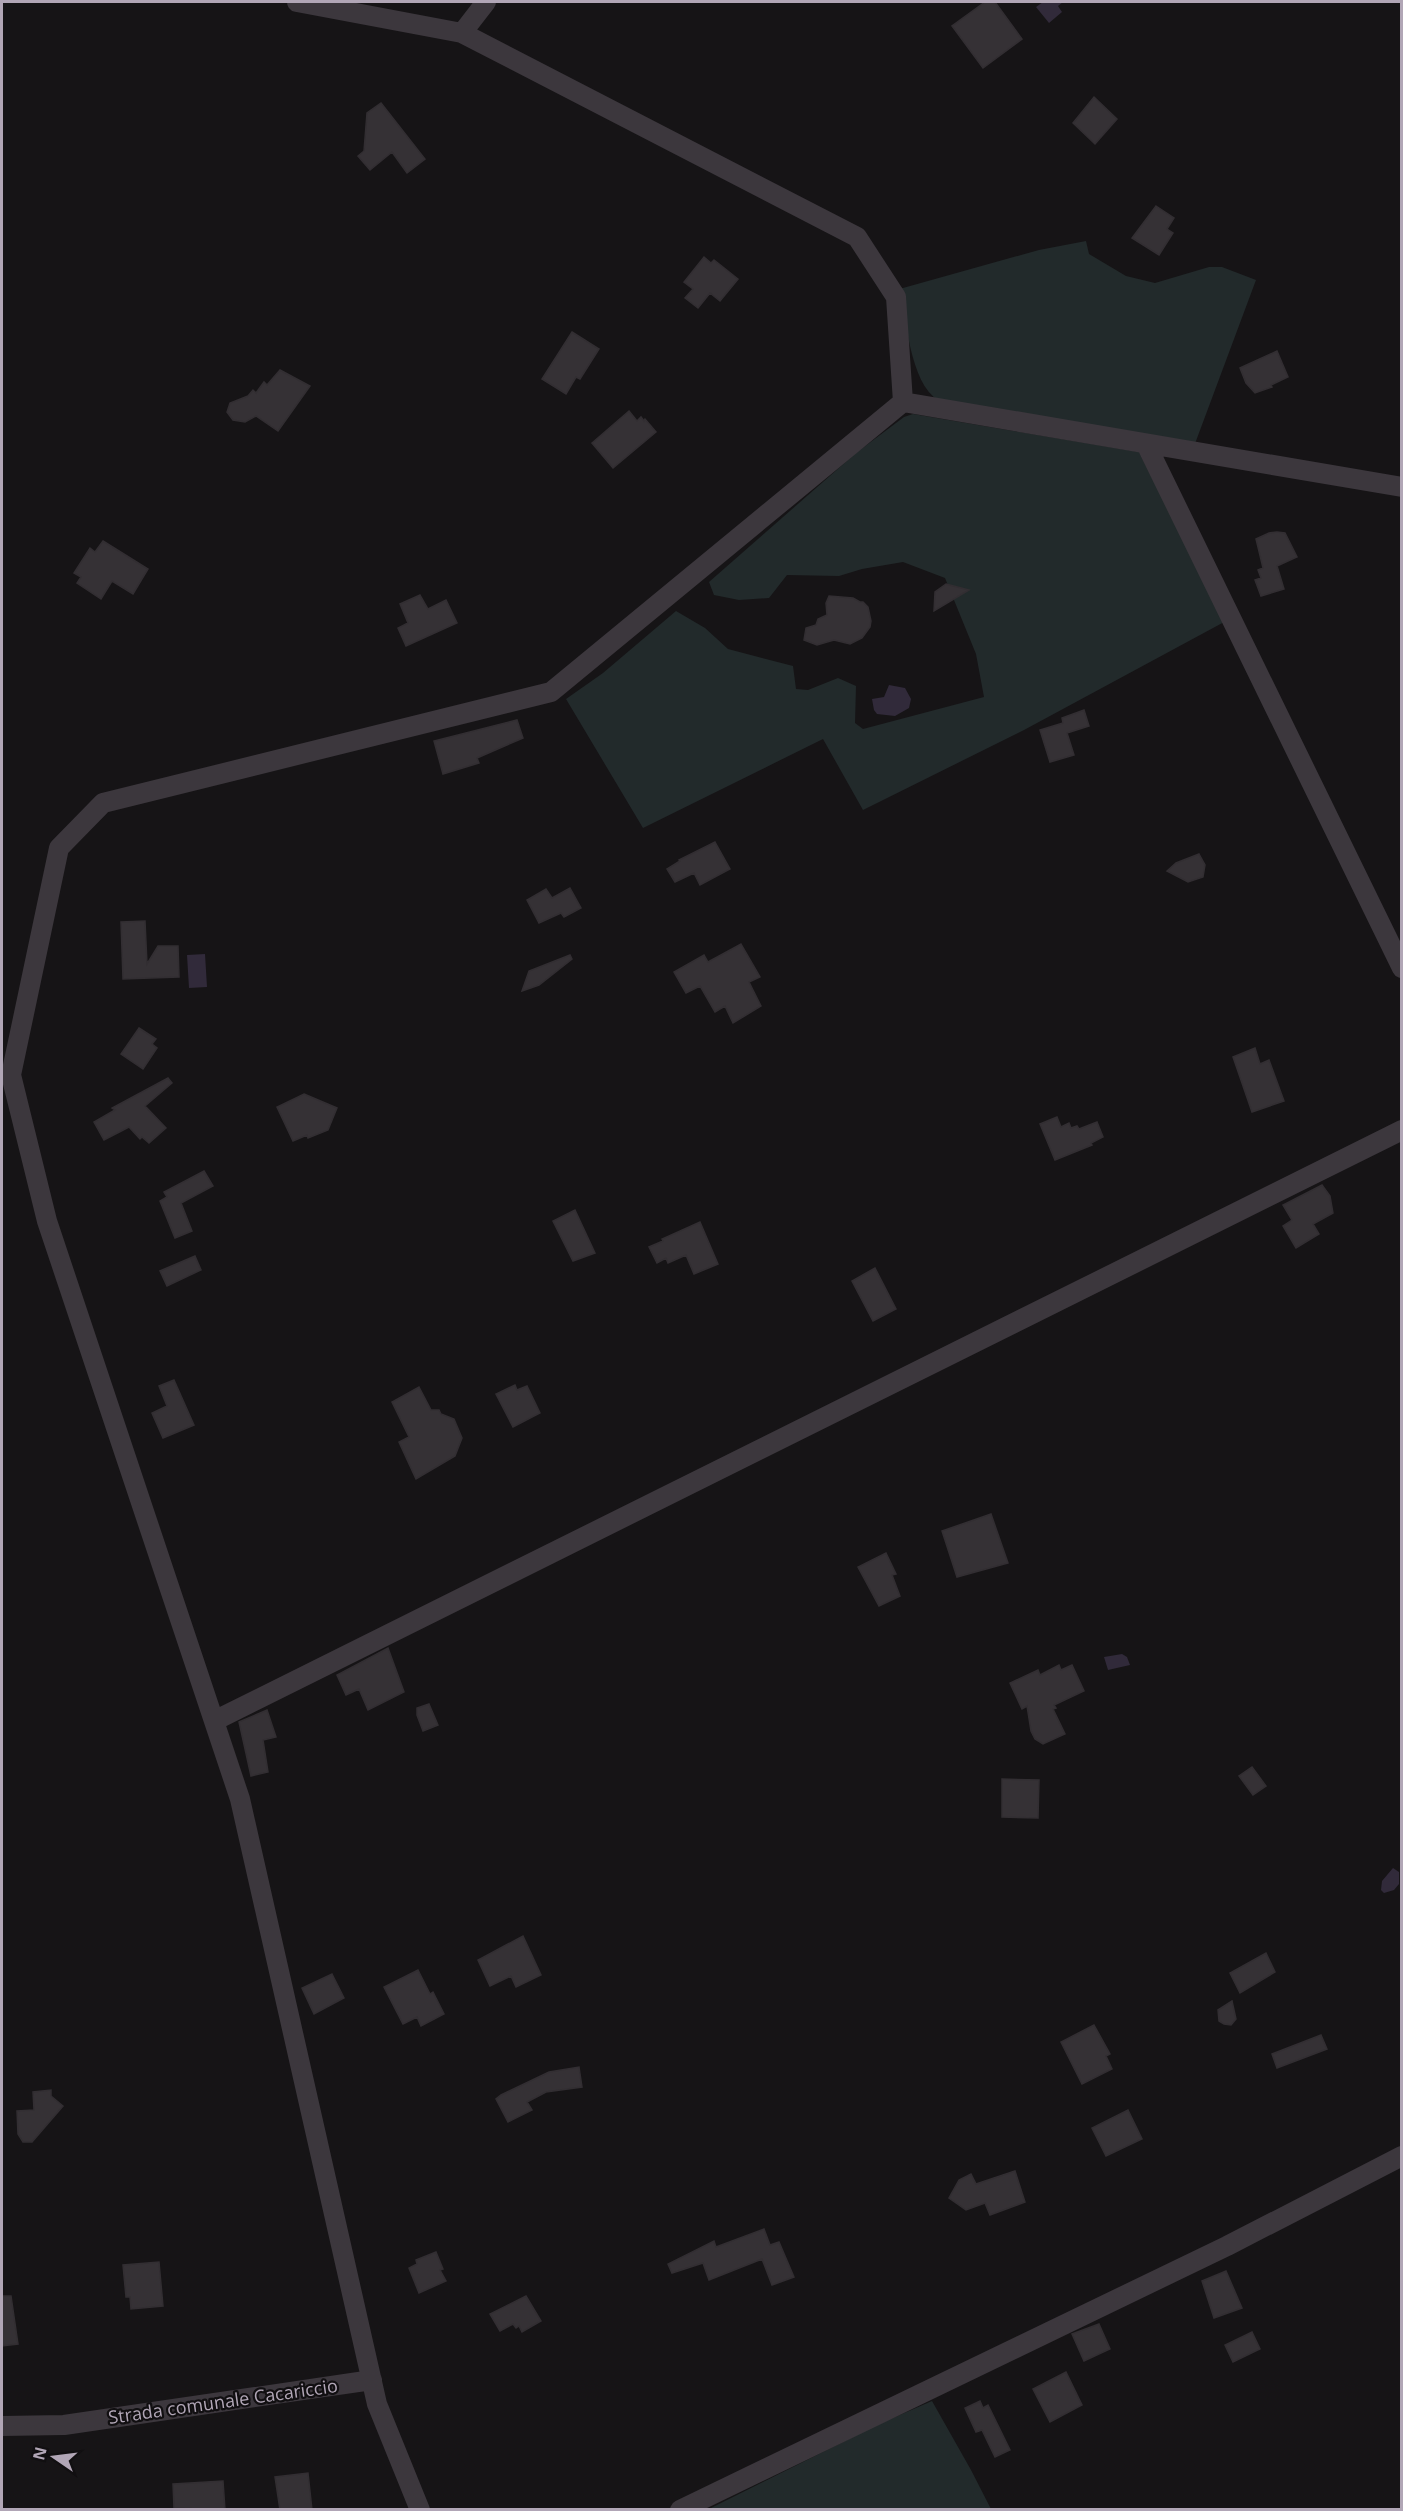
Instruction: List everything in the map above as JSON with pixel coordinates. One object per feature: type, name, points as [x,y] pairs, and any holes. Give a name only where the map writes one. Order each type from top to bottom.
[{"type":"street","points":[[297,2],[462,33],[857,237],[896,297],[903,402]]},
{"type":"street","points":[[462,33],[486,2]]},
{"type":"street","points":[[420,2510],[377,2404],[240,1799],[47,1221],[11,1075],[59,848],[103,803],[551,692],[903,402],[1401,487]]},
{"type":"street","points":[[1146,444],[1401,968]]},
{"type":"street","points":[[214,1721],[1401,1130]]},
{"type":"street","points":[[680,2510],[1227,2246],[1401,2156]]},
{"type":"street","name":"Strada comunale Cacariccio","points":[[2,2426],[64,2425],[372,2380]]},
{"type":"shaded area","points":[[1043,2],[1063,2],[1058,6],[1062,12],[1049,23],[1036,7]]},
{"type":"shaded area","points":[[1086,241],[1089,254],[1126,276],[1155,283],[1209,267],[1222,267],[1256,280],[1193,449],[939,401],[929,392],[921,379],[915,365],[896,287],[903,288],[1039,250]]},
{"type":"shaded area","points":[[913,414],[1139,452],[1226,621],[1024,730],[863,810],[823,739],[643,828],[566,699],[603,673],[676,611],[705,628],[728,649],[793,666],[796,689],[808,690],[838,678],[856,686],[855,723],[863,729],[984,697],[976,654],[945,578],[903,562],[862,569],[839,576],[787,575],[769,598],[739,600],[714,595],[709,582],[856,453],[904,417]]},
{"type":"shaded area","points":[[889,685],[905,688],[911,699],[909,708],[895,716],[877,714],[874,710],[872,699],[884,697]]},
{"type":"shaded area","points":[[205,954],[207,987],[189,988],[187,955]]},
{"type":"shaded area","points":[[1122,1654],[1127,1657],[1130,1665],[1108,1670],[1104,1657]]},
{"type":"shaded area","points":[[1393,1868],[1399,1872],[1399,1884],[1394,1890],[1384,1893],[1381,1890],[1382,1881]]},
{"type":"shaded area","points":[[932,2401],[991,2509],[707,2510],[879,2424]]},
{"type":"building","points":[[985,2],[995,2],[1022,39],[983,68],[952,26]]},
{"type":"building","points":[[1094,97],[1117,119],[1095,144],[1073,123]]},
{"type":"building","points":[[381,103],[425,159],[407,173],[392,152],[370,170],[358,156],[364,151],[367,113]]},
{"type":"building","points":[[1156,206],[1174,218],[1167,229],[1173,233],[1159,255],[1132,238]]},
{"type":"building","points":[[704,257],[711,263],[714,260],[738,279],[720,301],[710,293],[698,308],[685,298],[693,289],[684,282]]},
{"type":"building","points":[[572,332],[599,349],[580,379],[576,377],[566,394],[542,379]]},
{"type":"building","points":[[1277,351],[1288,377],[1271,385],[1272,387],[1255,393],[1246,383],[1240,368]]},
{"type":"building","points":[[280,370],[310,386],[278,431],[256,416],[245,422],[233,420],[227,412],[230,403],[248,396],[253,390],[256,393],[264,382],[267,385]]},
{"type":"building","points":[[629,411],[637,421],[641,417],[644,421],[645,419],[656,432],[613,468],[592,443]]},
{"type":"building","points":[[1277,532],[1285,533],[1297,557],[1277,566],[1284,589],[1261,596],[1255,580],[1261,578],[1258,570],[1263,568],[1256,539]]},
{"type":"building","points":[[103,541],[148,569],[133,594],[112,581],[101,599],[77,583],[81,577],[74,573],[90,548],[95,552]]},
{"type":"building","points":[[946,584],[969,590],[934,611],[935,592]]},
{"type":"building","points":[[420,595],[428,609],[446,600],[457,623],[406,646],[398,628],[408,623],[400,604]]},
{"type":"building","points":[[829,596],[853,598],[868,607],[870,627],[862,638],[850,644],[834,640],[817,645],[804,640],[806,628],[816,625],[818,619],[827,615],[826,603]]},
{"type":"building","points":[[1084,710],[1089,726],[1067,733],[1074,755],[1050,762],[1040,730],[1063,723],[1062,718]]},
{"type":"building","points":[[517,720],[523,738],[477,758],[479,763],[443,774],[434,741]]},
{"type":"building","points":[[715,842],[730,869],[700,885],[694,873],[675,882],[667,869],[679,860]]},
{"type":"building","points":[[1199,854],[1205,865],[1203,877],[1188,882],[1167,871],[1176,863]]},
{"type":"building","points":[[570,888],[581,908],[564,917],[561,913],[539,923],[527,900],[546,889],[552,898]]},
{"type":"building","points":[[145,921],[147,964],[158,946],[178,946],[179,977],[123,979],[121,922]]},
{"type":"building","points":[[741,944],[760,977],[749,982],[761,1006],[733,1023],[725,1006],[715,1012],[700,986],[686,993],[674,972],[704,955],[708,962]]},
{"type":"building","points":[[570,955],[572,959],[539,985],[522,991],[529,971]]},
{"type":"building","points":[[139,1028],[156,1039],[152,1044],[157,1048],[143,1069],[121,1054]]},
{"type":"building","points":[[1255,1048],[1260,1064],[1269,1060],[1284,1101],[1252,1112],[1233,1057]]},
{"type":"building","points":[[168,1078],[172,1083],[145,1106],[166,1128],[149,1143],[142,1137],[140,1139],[129,1127],[104,1140],[94,1122],[115,1110],[112,1108]]},
{"type":"building","points":[[304,1094],[337,1108],[328,1130],[293,1141],[277,1107]]},
{"type":"building","points":[[1057,1117],[1061,1127],[1069,1123],[1071,1128],[1077,1126],[1079,1129],[1097,1122],[1103,1137],[1091,1143],[1092,1145],[1055,1160],[1040,1124]]},
{"type":"building","points":[[204,1171],[213,1186],[181,1203],[192,1231],[175,1238],[160,1201],[167,1197],[164,1192]]},
{"type":"building","points":[[1322,1185],[1330,1196],[1333,1213],[1313,1224],[1319,1234],[1296,1248],[1283,1226],[1292,1220],[1283,1205]]},
{"type":"building","points":[[575,1210],[595,1253],[573,1261],[553,1221]]},
{"type":"building","points":[[700,1222],[718,1264],[694,1274],[686,1255],[668,1263],[666,1258],[657,1263],[649,1247]]},
{"type":"building","points":[[195,1256],[201,1270],[167,1286],[160,1271]]},
{"type":"building","points":[[875,1268],[896,1309],[873,1321],[852,1281]]},
{"type":"building","points":[[174,1380],[194,1425],[163,1438],[152,1413],[167,1406],[159,1386]]},
{"type":"building","points":[[515,1385],[517,1390],[527,1386],[540,1413],[513,1427],[496,1394]]},
{"type":"building","points":[[419,1387],[431,1410],[439,1410],[441,1414],[454,1419],[462,1438],[455,1456],[416,1479],[399,1442],[409,1437],[392,1402]]},
{"type":"building","points":[[991,1514],[1008,1563],[957,1577],[942,1531]]},
{"type":"building","points":[[886,1553],[896,1574],[892,1575],[900,1596],[879,1606],[858,1567]]},
{"type":"building","points":[[388,1648],[404,1692],[368,1710],[359,1689],[346,1695],[337,1675]]},
{"type":"building","points":[[1059,1665],[1061,1670],[1072,1665],[1084,1691],[1054,1705],[1056,1708],[1053,1709],[1065,1734],[1043,1744],[1035,1739],[1031,1731],[1027,1706],[1022,1709],[1010,1683],[1038,1670],[1040,1675]]},
{"type":"building","points":[[429,1704],[438,1725],[423,1731],[417,1708]]},
{"type":"building","points":[[267,1710],[276,1737],[263,1740],[268,1772],[251,1776],[239,1722]]},
{"type":"building","points":[[1252,1767],[1266,1786],[1253,1795],[1239,1776]]},
{"type":"building","points":[[1002,1779],[1039,1780],[1038,1818],[1002,1817]]},
{"type":"building","points":[[523,1936],[541,1975],[516,1987],[511,1976],[490,1986],[478,1960]]},
{"type":"building","points":[[1266,1953],[1275,1972],[1240,1993],[1230,1973]]},
{"type":"building","points":[[418,1970],[430,1994],[433,1992],[444,2014],[421,2026],[417,2017],[403,2024],[384,1987]]},
{"type":"building","points":[[332,1974],[344,1998],[314,2014],[302,1988]]},
{"type":"building","points":[[1232,2001],[1236,2019],[1231,2025],[1224,2024],[1219,2021],[1218,2010]]},
{"type":"building","points":[[1094,2025],[1110,2054],[1106,2056],[1112,2069],[1082,2084],[1061,2042]]},
{"type":"building","points":[[1321,2035],[1327,2049],[1277,2068],[1272,2054]]},
{"type":"building","points":[[579,2067],[582,2087],[546,2092],[527,2102],[532,2110],[508,2122],[496,2099],[501,2095],[549,2072]]},
{"type":"building","points":[[51,2090],[51,2096],[63,2106],[32,2142],[23,2142],[18,2134],[17,2111],[34,2110],[33,2092]]},
{"type":"building","points":[[1128,2110],[1142,2139],[1106,2156],[1092,2128]]},
{"type":"building","points":[[1015,2171],[1025,2202],[990,2215],[985,2203],[966,2210],[949,2198],[959,2180],[971,2174],[976,2184]]},
{"type":"building","points":[[764,2229],[770,2245],[779,2242],[794,2277],[772,2285],[762,2259],[709,2280],[703,2263],[672,2273],[668,2264],[714,2241],[716,2247]]},
{"type":"building","points":[[436,2252],[443,2269],[440,2270],[446,2281],[419,2293],[409,2268],[417,2264],[416,2260]]},
{"type":"building","points":[[159,2262],[163,2306],[131,2309],[130,2297],[126,2297],[123,2265]]},
{"type":"building","points":[[1226,2271],[1242,2308],[1214,2318],[1202,2281]]},
{"type":"building","points":[[2,2296],[11,2296],[18,2344],[2,2346]]},
{"type":"building","points":[[526,2296],[541,2321],[522,2332],[519,2326],[516,2328],[513,2324],[500,2331],[490,2314]]},
{"type":"building","points":[[1099,2324],[1110,2349],[1084,2361],[1072,2334]]},
{"type":"building","points":[[1252,2332],[1260,2349],[1233,2362],[1225,2345]]},
{"type":"building","points":[[1066,2372],[1082,2405],[1050,2422],[1033,2389]]},
{"type":"building","points":[[980,2401],[983,2408],[988,2405],[1010,2450],[995,2457],[982,2430],[976,2432],[965,2408]]},
{"type":"building","points":[[308,2473],[312,2510],[280,2510],[275,2477]]},
{"type":"building","points":[[223,2481],[225,2510],[174,2508],[173,2484]]}]
